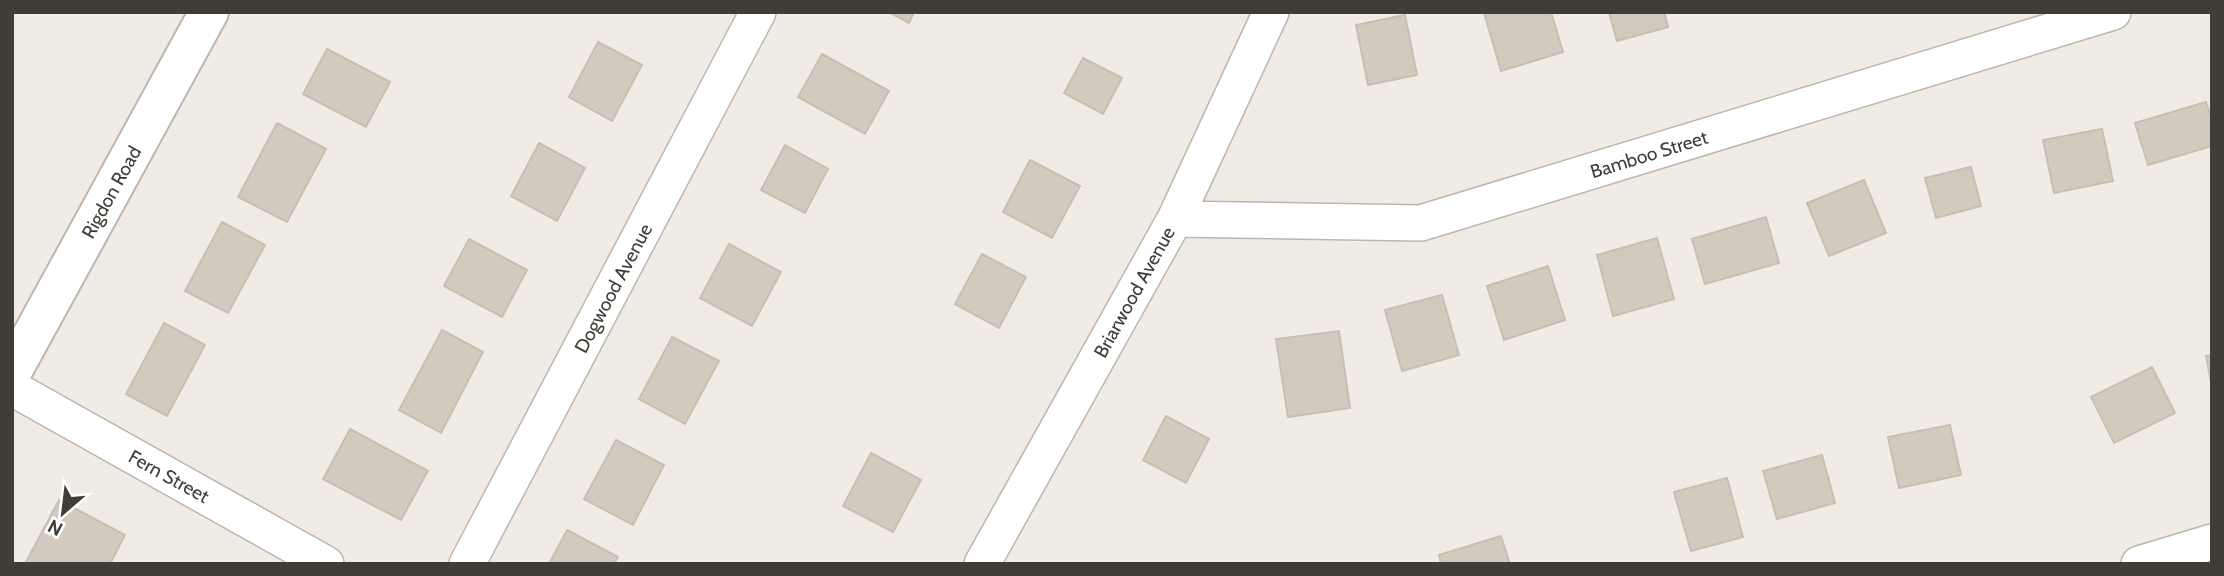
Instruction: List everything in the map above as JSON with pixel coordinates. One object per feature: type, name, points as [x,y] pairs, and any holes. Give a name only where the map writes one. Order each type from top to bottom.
[{"type":"street","name":"Rigdon Road","points":[[12,372],[209,12]]},
{"type":"street","name":"Dogwood Avenue","points":[[467,564],[758,12]]},
{"type":"street","name":"Briarwood Avenue","points":[[982,564],[1175,219],[1271,12]]},
{"type":"street","name":"Bamboo Street","points":[[1175,219],[1420,223],[2113,12]]},
{"type":"street","name":"Fern Street","points":[[12,388],[326,564]]},
{"type":"street","points":[[2139,564],[2212,542]]},
{"type":"building","points":[[889,12],[914,12],[909,23]]},
{"type":"building","points":[[1551,12],[1563,52],[1501,71],[1484,13]]},
{"type":"building","points":[[1609,12],[1664,12],[1668,27],[1617,41]]},
{"type":"building","points":[[1405,15],[1417,75],[1368,85],[1356,25]]},
{"type":"building","points":[[598,42],[642,65],[612,121],[569,97]]},
{"type":"building","points":[[327,49],[390,82],[366,127],[303,94]]},
{"type":"building","points":[[822,54],[889,91],[865,134],[798,97]]},
{"type":"building","points":[[1083,58],[1122,78],[1103,114],[1064,93]]},
{"type":"building","points":[[2206,102],[2212,120],[2212,146],[2148,165],[2135,123]]},
{"type":"building","points":[[277,123],[326,149],[287,222],[238,197]]},
{"type":"building","points":[[2102,129],[2113,181],[2054,193],[2043,140]]},
{"type":"building","points":[[539,143],[585,168],[557,221],[511,196]]},
{"type":"building","points":[[785,145],[828,169],[805,213],[761,190]]},
{"type":"building","points":[[1030,160],[1080,186],[1052,238],[1003,212]]},
{"type":"building","points":[[1971,167],[1981,206],[1936,218],[1925,178]]},
{"type":"building","points":[[1864,180],[1886,233],[1829,256],[1807,203]]},
{"type":"building","points":[[1766,217],[1779,263],[1705,284],[1692,239]]},
{"type":"building","points":[[222,222],[265,245],[228,313],[185,291]]},
{"type":"building","points":[[1657,238],[1674,299],[1613,316],[1597,255]]},
{"type":"building","points":[[469,239],[527,270],[502,317],[444,286]]},
{"type":"building","points":[[729,244],[781,272],[752,326],[700,298]]},
{"type":"building","points":[[982,254],[1026,277],[999,328],[955,304]]},
{"type":"building","points":[[1548,266],[1565,320],[1504,340],[1487,286]]},
{"type":"building","points":[[1442,295],[1459,355],[1402,371],[1385,310]]},
{"type":"building","points":[[164,323],[205,345],[167,416],[126,394]]},
{"type":"building","points":[[442,330],[483,352],[441,433],[399,410]]},
{"type":"building","points":[[1339,331],[1350,408],[1288,417],[1276,339]]},
{"type":"building","points":[[672,337],[719,361],[685,424],[639,399]]},
{"type":"building","points":[[2212,355],[2212,387],[2206,356]]},
{"type":"building","points":[[2152,367],[2175,413],[2114,443],[2091,397]]},
{"type":"building","points":[[1166,416],[1209,439],[1186,483],[1143,460]]},
{"type":"building","points":[[1950,425],[1961,475],[1899,488],[1888,437]]},
{"type":"building","points":[[350,429],[428,471],[401,520],[323,479]]},
{"type":"building","points":[[616,440],[664,465],[633,525],[584,499]]},
{"type":"building","points":[[871,453],[921,480],[893,532],[843,506]]},
{"type":"building","points":[[1822,455],[1835,503],[1777,519],[1763,471]]},
{"type":"building","points":[[1727,478],[1743,537],[1691,551],[1674,492]]},
{"type":"building","points":[[59,500],[125,535],[110,564],[25,564]]},
{"type":"building","points":[[567,530],[618,557],[614,564],[549,564]]},
{"type":"building","points":[[1501,536],[1510,564],[1441,564],[1439,555]]}]
